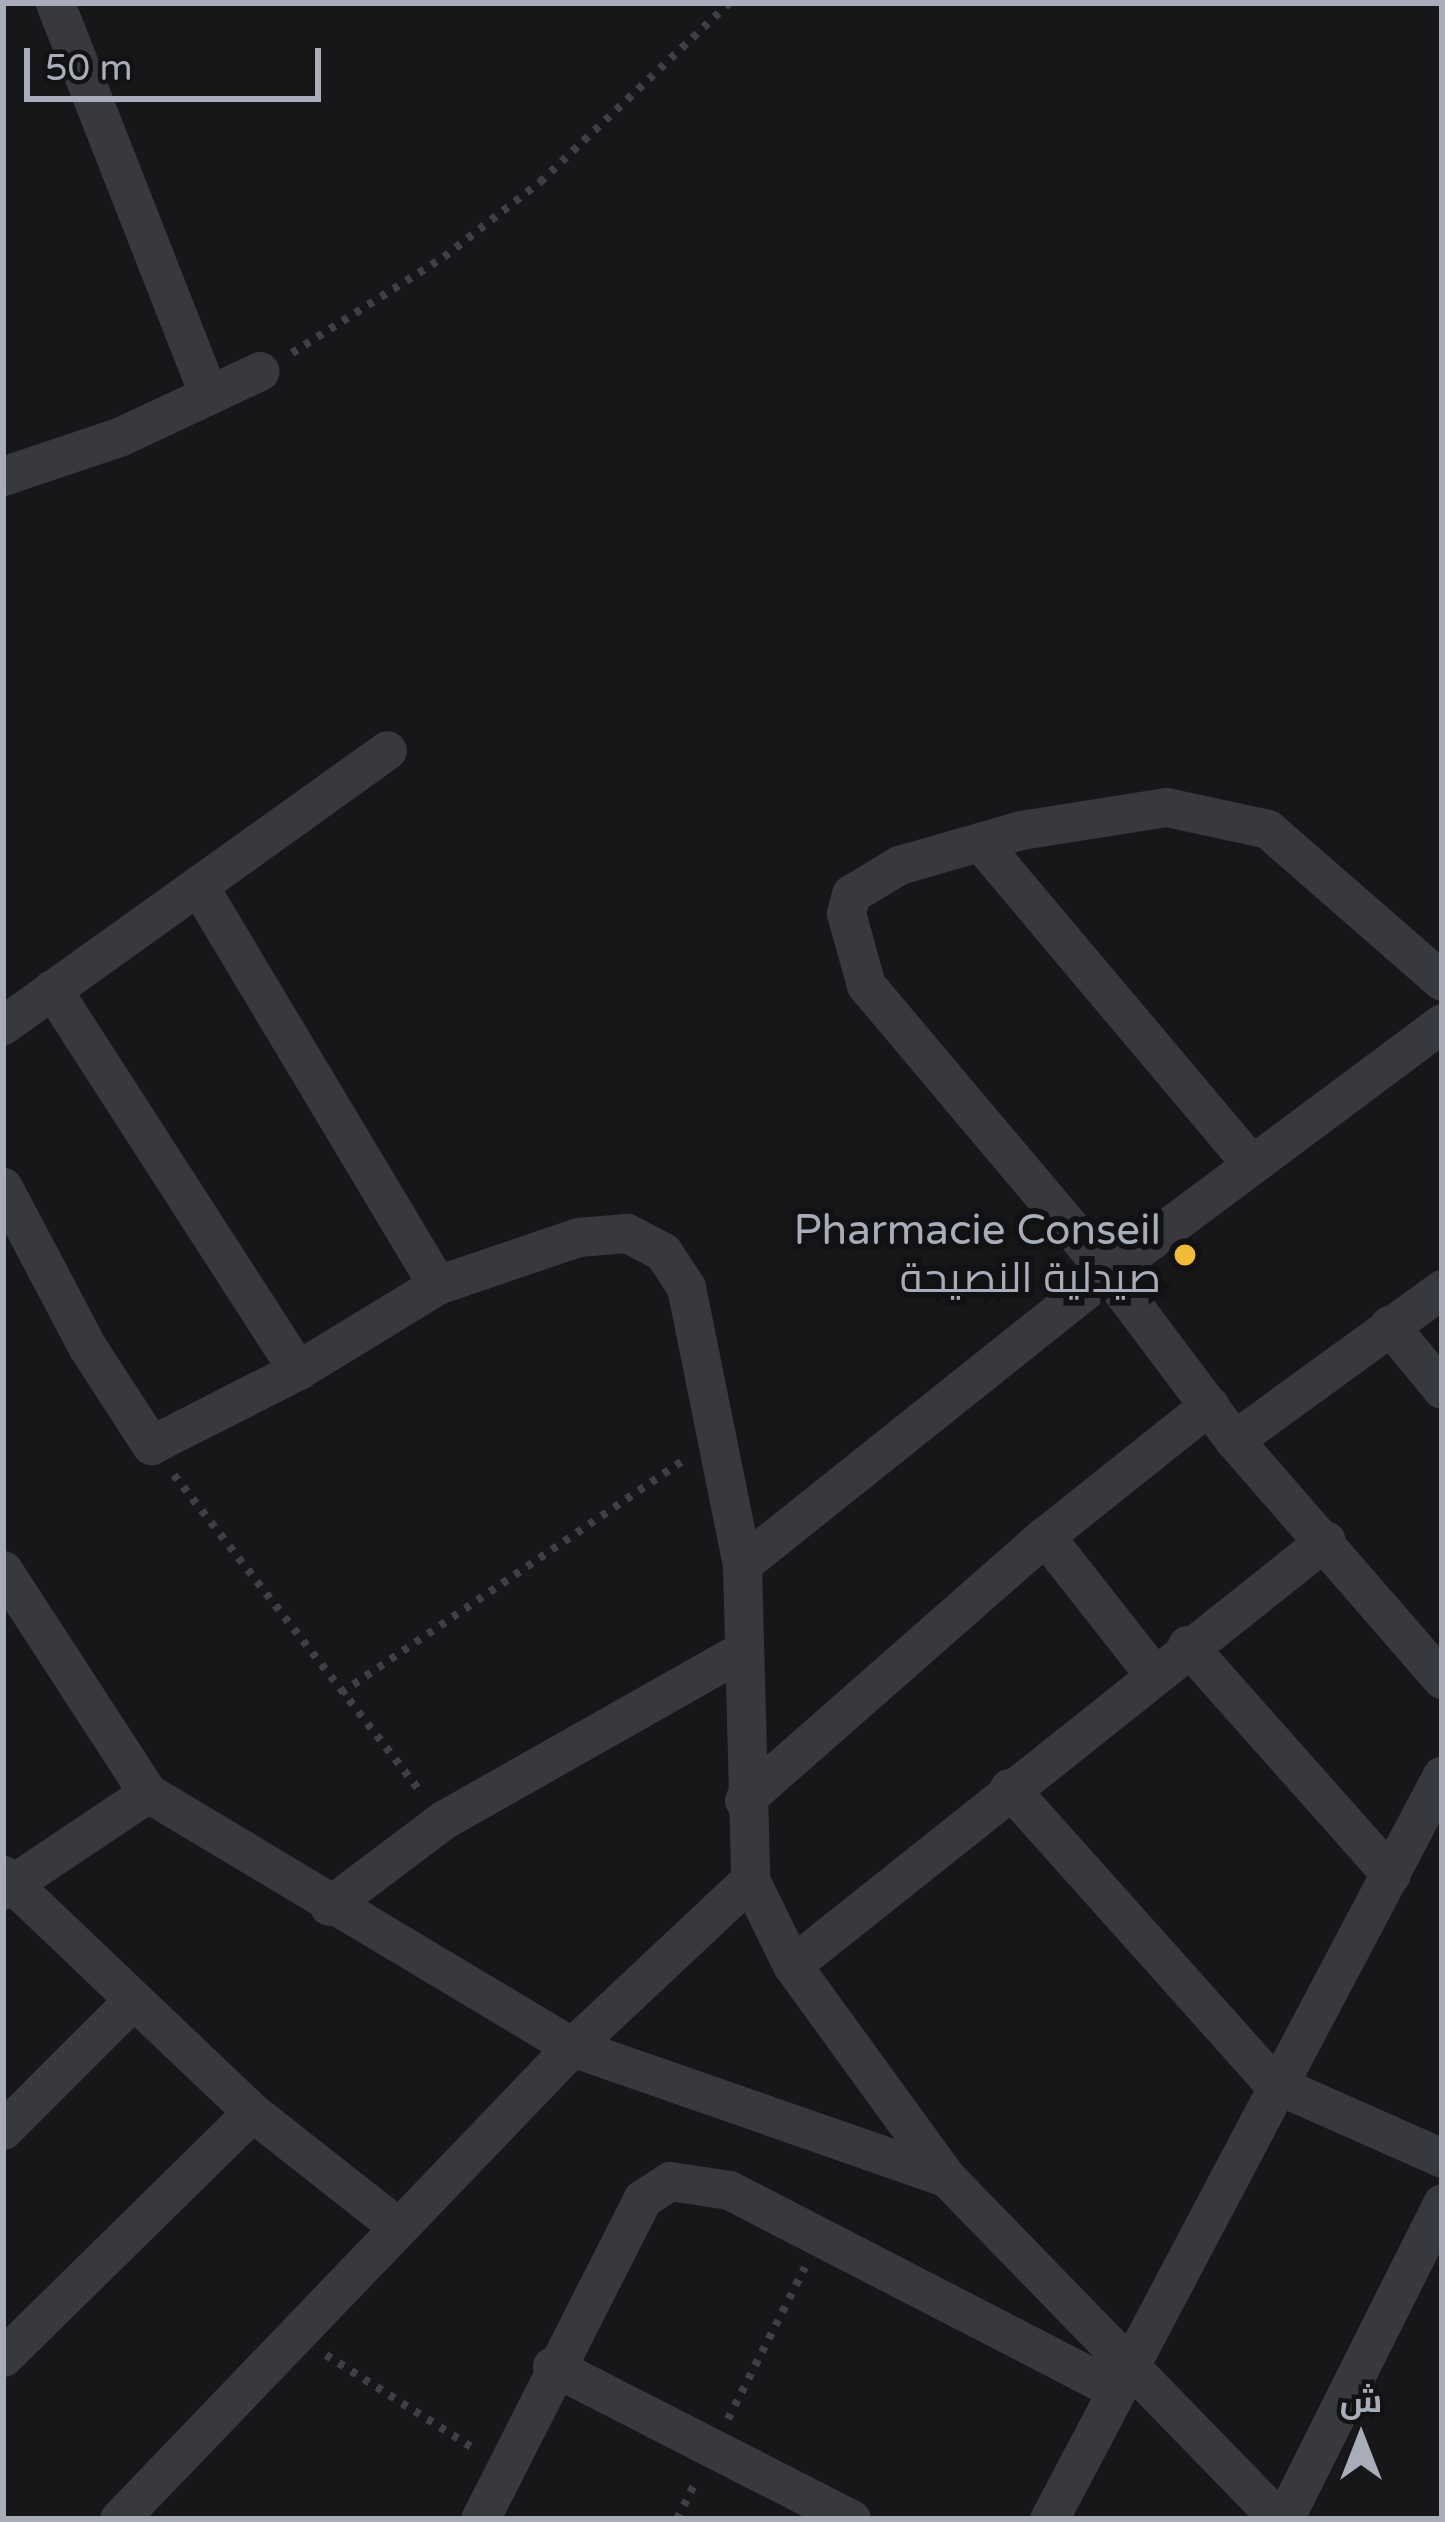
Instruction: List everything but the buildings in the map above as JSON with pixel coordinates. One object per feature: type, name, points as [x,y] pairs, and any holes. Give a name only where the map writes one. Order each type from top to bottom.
[{"type":"street","points":[[56,3],[208,395]]},
{"type":"street","points":[[3,476],[121,436],[260,371]]},
{"type":"street","points":[[3,1025],[387,750]]},
{"type":"street","points":[[1438,1667],[1234,1440],[1108,1272],[880,1004],[851,950],[846,913],[865,883],[899,865],[981,843],[1166,807],[1222,814],[1268,830],[1442,981]]},
{"type":"street","points":[[981,843],[1251,1164]]},
{"type":"street","points":[[198,885],[437,1285]]},
{"type":"street","points":[[52,989],[298,1370]]},
{"type":"street","points":[[742,1564],[1108,1272],[1442,1023]]},
{"type":"street","points":[[3,1187],[88,1348],[152,1445],[298,1370],[437,1285],[578,1237],[627,1233],[663,1252],[686,1287],[742,1564],[744,1801],[750,1880],[791,1965],[946,2177],[1119,2378],[1282,2519],[1442,2203]]},
{"type":"street","points":[[1234,1440],[1442,1289]]},
{"type":"street","points":[[1389,1325],[1442,1389]]},
{"type":"street","points":[[744,1801],[1045,1536],[1209,1405]]},
{"type":"street","points":[[1045,1536],[1152,1672]]},
{"type":"street","points":[[791,1965],[1152,1672],[1325,1540]]},
{"type":"street","points":[[3,1570],[148,1793],[329,1906],[572,2047],[946,2177]]},
{"type":"street","points":[[1187,1645],[1391,1875]]},
{"type":"street","points":[[329,1906],[443,1820],[742,1651]]},
{"type":"street","points":[[1048,2519],[1273,2084],[1442,1775]]},
{"type":"street","points":[[1009,1788],[1273,2084],[1442,2158]]},
{"type":"street","points":[[148,1793],[6,1882],[130,2003],[252,2112],[398,2227]]},
{"type":"street","points":[[119,2519],[572,2047],[750,1880]]},
{"type":"street","points":[[3,2130],[130,2003]]},
{"type":"street","points":[[3,2357],[252,2112]]},
{"type":"street","points":[[480,2519],[552,2366],[642,2199],[670,2181],[729,2190],[820,2239],[1119,2378]]},
{"type":"street","points":[[552,2366],[851,2519]]},
{"type":"path","points":[[260,371],[394,291],[540,182],[729,3]]},
{"type":"path","points":[[341,1693],[717,1437]]},
{"type":"path","points":[[152,1445],[443,1820]]},
{"type":"path","points":[[714,2446],[820,2239]]},
{"type":"path","points":[[294,2336],[505,2468]]},
{"type":"place","name":"Pharmacie Conseil صيدلية النصيحة","points":[[1185,1255]]}]
